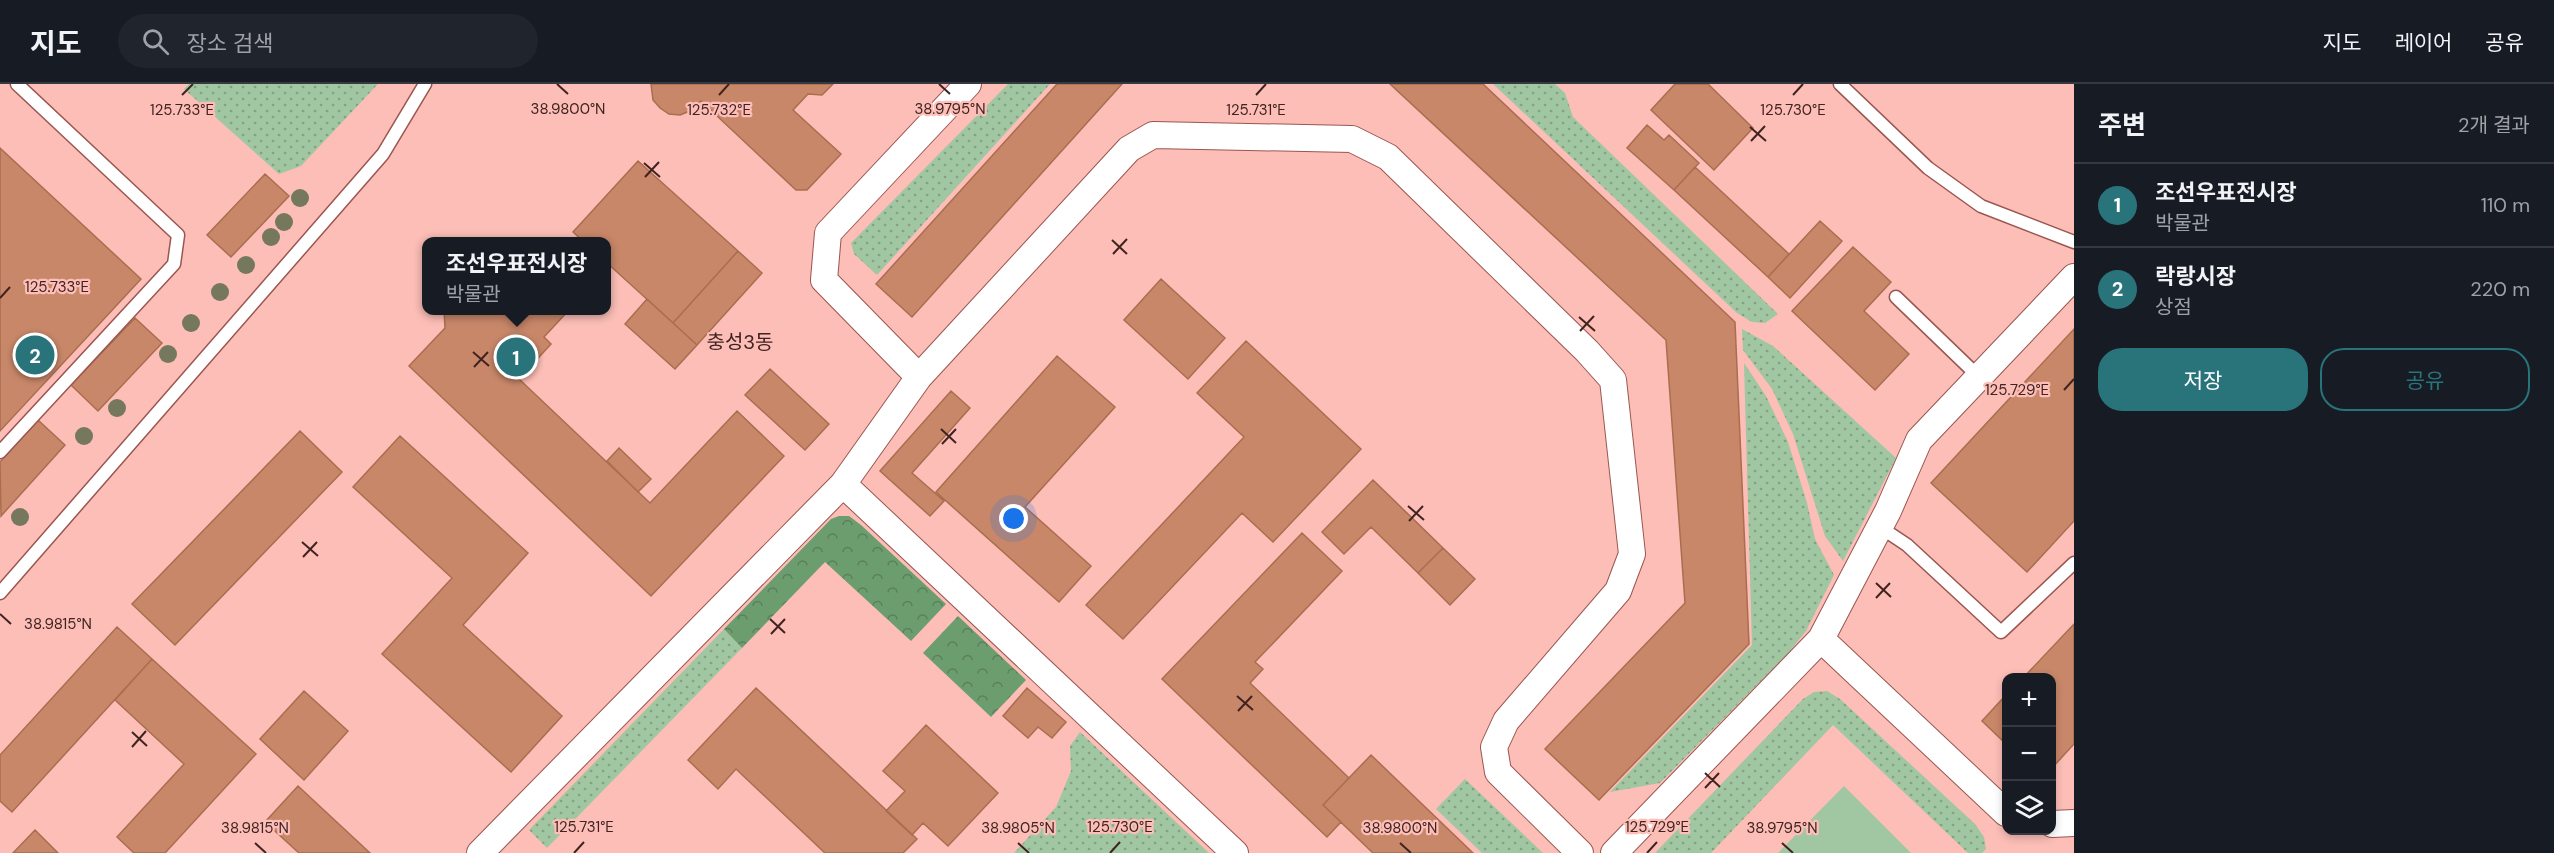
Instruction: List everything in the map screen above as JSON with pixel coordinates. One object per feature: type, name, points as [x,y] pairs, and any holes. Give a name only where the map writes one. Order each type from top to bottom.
[{"type":"street","points":[[919,378],[824,280],[828,233],[968,84]]},
{"type":"street","points":[[480,853],[843,484],[919,378],[1129,149],[1153,135],[1353,139],[1388,157],[1587,351],[1612,380],[1632,554],[1618,591],[1506,721],[1494,747],[1498,772],[1580,853]]},
{"type":"street","points":[[1614,853],[1821,639],[1880,527],[1919,440],[2074,277]]},
{"type":"street","points":[[843,484],[1235,853]]},
{"type":"street","points":[[1821,639],[2002,808]]},
{"type":"street","points":[[2056,824],[2074,823]]},
{"type":"lane","points":[[0,452],[174,264],[178,234],[17,84]]},
{"type":"lane","points":[[0,593],[383,154],[425,84]]},
{"type":"lane","points":[[1840,84],[1928,168],[1981,206],[2074,242]]},
{"type":"lane","points":[[1896,297],[1979,377]]},
{"type":"lane","points":[[1880,527],[1907,545],[2001,632],[2074,563]]},
{"type":"green space","points":[[189,84],[378,84],[301,166],[279,174],[184,89]]},
{"type":"green space","points":[[1008,84],[1050,84],[877,275],[854,254],[851,243]]},
{"type":"green space","points":[[1493,84],[1555,84],[1565,93],[1573,117],[1778,314],[1765,323],[1752,322],[1737,313]]},
{"type":"green space","points":[[1742,329],[1773,346],[1896,458],[1843,561],[1825,536],[1793,434],[1772,389],[1743,350]]},
{"type":"green space","points":[[1744,363],[1766,396],[1788,442],[1807,503],[1815,539],[1834,575],[1806,631],[1789,652],[1660,783],[1610,792],[1752,645]]},
{"type":"green space","points":[[849,516],[861,525],[946,604],[911,641],[825,562],[742,648],[724,629],[831,519]]},
{"type":"green space","points":[[958,616],[1026,680],[991,717],[923,653]]},
{"type":"green space","points":[[724,629],[742,648],[547,848],[529,830]]},
{"type":"green space","points":[[1827,691],[1840,699],[1975,824],[1984,837],[1986,849],[1982,853],[1968,853],[1833,725],[1711,853],[1655,853],[1803,699],[1814,692]]},
{"type":"green space","points":[[1080,732],[1209,853],[1014,853],[1056,807],[1071,771],[1070,746]]},
{"type":"green space","points":[[1465,779],[1543,853],[1482,853],[1436,809]]},
{"type":"green space","points":[[1844,786],[1911,853],[1778,853]]},
{"type":"building","points":[[651,84],[833,84],[822,95],[808,94],[793,110],[841,154],[807,190],[796,190],[701,101],[690,111],[680,115],[669,114],[653,100]]},
{"type":"building","points":[[1057,84],[1122,84],[912,317],[876,284]]},
{"type":"building","points":[[1390,84],[1483,84],[1735,322],[1749,644],[1599,800],[1545,749],[1685,603],[1666,340]]},
{"type":"building","points":[[1675,84],[1708,84],[1753,128],[1714,170],[1651,110]]},
{"type":"building","points":[[1647,125],[1664,140],[1669,135],[1699,163],[1674,190],[1627,148]]},
{"type":"building","points":[[0,148],[141,279],[0,431]]},
{"type":"building","points":[[638,161],[738,251],[673,323],[611,267],[611,237],[578,237],[573,232]]},
{"type":"building","points":[[1695,167],[1789,254],[1768,277],[1674,190]]},
{"type":"building","points":[[265,174],[289,196],[231,257],[207,235]]},
{"type":"building","points":[[1820,221],[1842,241],[1790,298],[1768,277]]},
{"type":"building","points":[[1853,247],[1891,282],[1864,311],[1909,354],[1875,390],[1792,311]]},
{"type":"building","points":[[738,251],[762,273],[697,345],[673,323]]},
{"type":"building","points":[[1161,279],[1225,338],[1188,379],[1124,320]]},
{"type":"building","points":[[647,299],[697,345],[675,369],[625,324]]},
{"type":"building","points":[[444,315],[564,315],[544,337],[551,344],[519,379],[650,503],[737,411],[784,456],[651,596],[409,366],[445,328]]},
{"type":"building","points":[[135,318],[162,343],[98,411],[71,385]]},
{"type":"building","points":[[2074,329],[2074,521],[2027,572],[1931,483]]},
{"type":"building","points":[[1246,341],[1361,449],[1273,542],[1242,513],[1123,639],[1086,605],[1244,437],[1197,393]]},
{"type":"building","points":[[1057,356],[1115,407],[1025,507],[1091,566],[1059,602],[936,492]]},
{"type":"building","points":[[770,369],[829,424],[805,450],[745,395]]},
{"type":"building","points":[[951,391],[970,408],[912,473],[944,501],[930,516],[880,471]]},
{"type":"building","points":[[38,420],[65,445],[1,516],[0,462]]},
{"type":"building","points":[[300,431],[342,472],[175,645],[132,604]]},
{"type":"building","points":[[400,436],[528,553],[463,625],[562,716],[511,772],[382,654],[452,578],[353,487]]},
{"type":"building","points":[[619,448],[651,479],[638,492],[607,461]]},
{"type":"building","points":[[1373,480],[1443,548],[1418,573],[1371,527],[1344,554],[1322,532]]},
{"type":"building","points":[[1302,533],[1342,571],[1255,662],[1263,669],[1250,683],[1349,778],[1323,805],[1341,822],[1327,837],[1162,679]]},
{"type":"building","points":[[1443,548],[1475,579],[1450,605],[1418,573]]},
{"type":"building","points":[[2074,624],[2074,744],[2056,764],[2056,673],[2028,673]]},
{"type":"building","points":[[117,627],[152,659],[12,812],[0,801],[0,755]]},
{"type":"building","points":[[152,659],[256,754],[165,853],[134,853],[117,837],[184,764],[115,700]]},
{"type":"building","points":[[756,688],[917,839],[903,853],[825,853],[736,769],[718,789],[688,760]]},
{"type":"building","points":[[1027,688],[1066,722],[1052,738],[1038,727],[1028,738],[1003,716]]},
{"type":"building","points":[[304,691],[348,731],[304,780],[260,739]]},
{"type":"building","points":[[2002,699],[2002,740],[1982,721]]},
{"type":"building","points":[[926,725],[998,793],[948,846],[923,823],[912,835],[886,811],[905,791],[883,771]]},
{"type":"building","points":[[1371,755],[1473,853],[1373,853],[1323,805]]},
{"type":"building","points":[[298,786],[370,853],[299,853],[265,822]]},
{"type":"building","points":[[35,830],[58,853],[13,853]]},
{"type":"place","name":"락랑시장","points":[[35,355]]},
{"type":"place","name":"조선우표전시장","points":[[516,357]]},
{"type":"district","name":"충성3동","points":[[740,342]]}]
